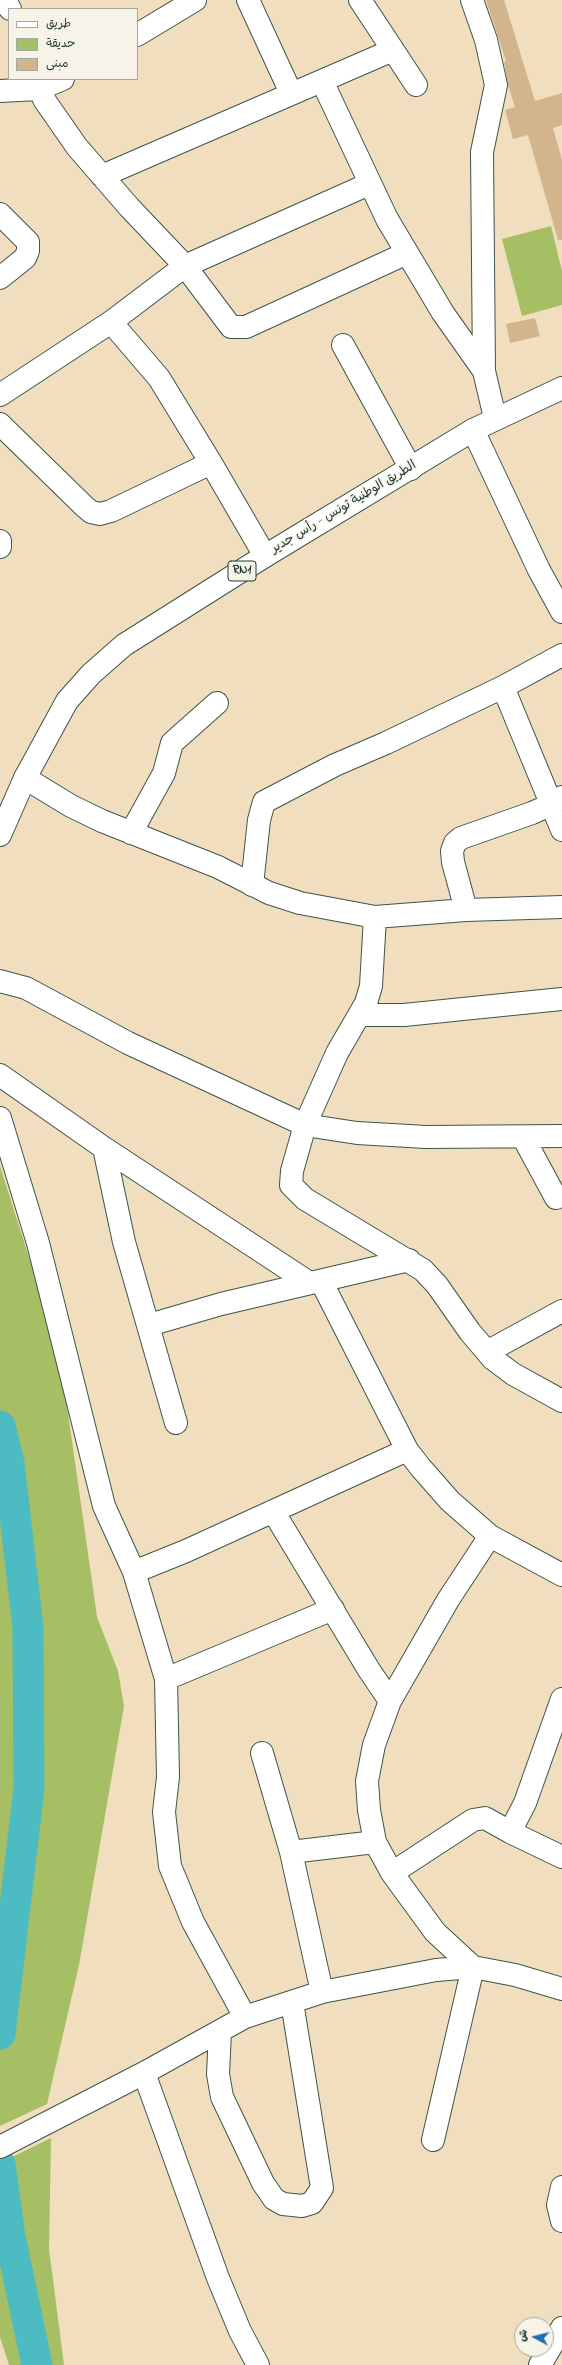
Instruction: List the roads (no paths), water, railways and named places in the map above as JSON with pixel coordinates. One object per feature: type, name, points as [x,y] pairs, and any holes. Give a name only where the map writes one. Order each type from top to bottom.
[{"type":"street","points":[[138,34],[195,0]]},
{"type":"street","points":[[248,0],[291,93]]},
{"type":"street","points":[[360,0],[416,85]]},
{"type":"street","points":[[472,0],[486,40],[496,85],[482,152],[484,371],[495,418]]},
{"type":"street","points":[[102,176],[393,50]]},
{"type":"street","points":[[0,91],[58,80]]},
{"type":"street","points":[[322,81],[369,184],[407,253],[443,313],[484,371]]},
{"type":"street","points":[[39,84],[45,101],[77,147],[185,266],[231,327],[237,329],[246,327],[407,253]]},
{"type":"street","points":[[0,395],[111,322],[185,266],[369,184]]},
{"type":"street","points":[[0,214],[28,242],[28,251],[25,258],[0,278]]},
{"type":"street","points":[[111,322],[159,378],[212,463],[265,556]]},
{"type":"street","points":[[343,345],[411,469]]},
{"type":"street","name":"الطريق الوطنية تونس - رأس جدير","points":[[0,835],[25,778],[67,701],[91,674],[124,645],[265,556],[411,469],[473,430],[495,418],[562,388]]},
{"type":"street","points":[[0,424],[84,506],[92,512],[100,514],[111,511],[212,463]]},
{"type":"street","points":[[473,430],[539,570],[562,612]]},
{"type":"street","points":[[0,541],[0,547]]},
{"type":"street","points":[[252,885],[259,820],[264,802],[335,765],[386,743],[503,687],[562,655]]},
{"type":"street","points":[[503,687],[556,801],[562,830]]},
{"type":"street","points":[[131,833],[164,773],[172,743],[217,703]]},
{"type":"street","points":[[25,778],[71,806],[131,833],[218,867],[252,885],[300,902],[375,917],[466,910],[562,907]]},
{"type":"street","points":[[466,910],[453,862],[452,851],[455,843],[461,838],[556,801]]},
{"type":"street","points":[[375,917],[371,986],[360,1015],[337,1053],[305,1125],[292,1171],[291,1186],[295,1191],[338,1220],[409,1260],[423,1270],[437,1285],[470,1332],[487,1352],[513,1374],[562,1401]]},
{"type":"street","points":[[0,981],[26,988],[135,1046],[305,1125],[357,1133],[426,1137],[562,1136]]},
{"type":"street","points":[[360,1015],[404,1014],[562,999]]},
{"type":"street","points":[[0,1075],[104,1148],[314,1282],[407,1450],[450,1501],[490,1536],[562,1575]]},
{"type":"street","points":[[0,1118],[38,1243],[104,1506],[134,1572],[166,1679],[168,1777],[164,1812],[170,1866],[193,1922],[245,2017]]},
{"type":"street","points":[[523,1137],[556,1198]]},
{"type":"street","points":[[104,1148],[117,1215],[176,1423]]},
{"type":"street","points":[[149,1325],[314,1282],[409,1260]]},
{"type":"street","points":[[487,1352],[562,1311]]},
{"type":"street","points":[[134,1572],[186,1551],[407,1450]]},
{"type":"street","points":[[273,1511],[369,1670],[390,1701]]},
{"type":"street","points":[[473,1967],[435,1932],[392,1873],[375,1842],[369,1810],[367,1781],[374,1746],[390,1701],[448,1600],[490,1536]]},
{"type":"street","points":[[166,1679],[333,1609]]},
{"type":"street","points":[[510,1832],[524,1803],[562,1699]]},
{"type":"street","points":[[262,1753],[291,1852],[322,1992]]},
{"type":"street","points":[[392,1873],[473,1820],[485,1818],[562,1857]]},
{"type":"street","points":[[291,1852],[375,1842]]},
{"type":"street","points":[[433,2140],[473,1967]]},
{"type":"street","points":[[0,2147],[144,2073],[245,2017],[322,1992],[436,1970],[473,1967],[515,1975],[562,1990]]},
{"type":"street","points":[[220,2032],[218,2074],[222,2097],[263,2183],[274,2199],[283,2204],[302,2206],[312,2203],[322,2188],[292,2002]]},
{"type":"street","points":[[144,2073],[218,2278],[240,2331],[258,2365]]},
{"type":"street","points":[[562,2187],[558,2205],[562,2221]]},
{"type":"street","points":[[540,2365],[559,2339]]},
{"type":"waterway","points":[[0,1426],[9,1463],[28,1628],[29,1788],[0,2034]]},
{"type":"waterway","points":[[0,2164],[10,2237],[37,2365]]}]
